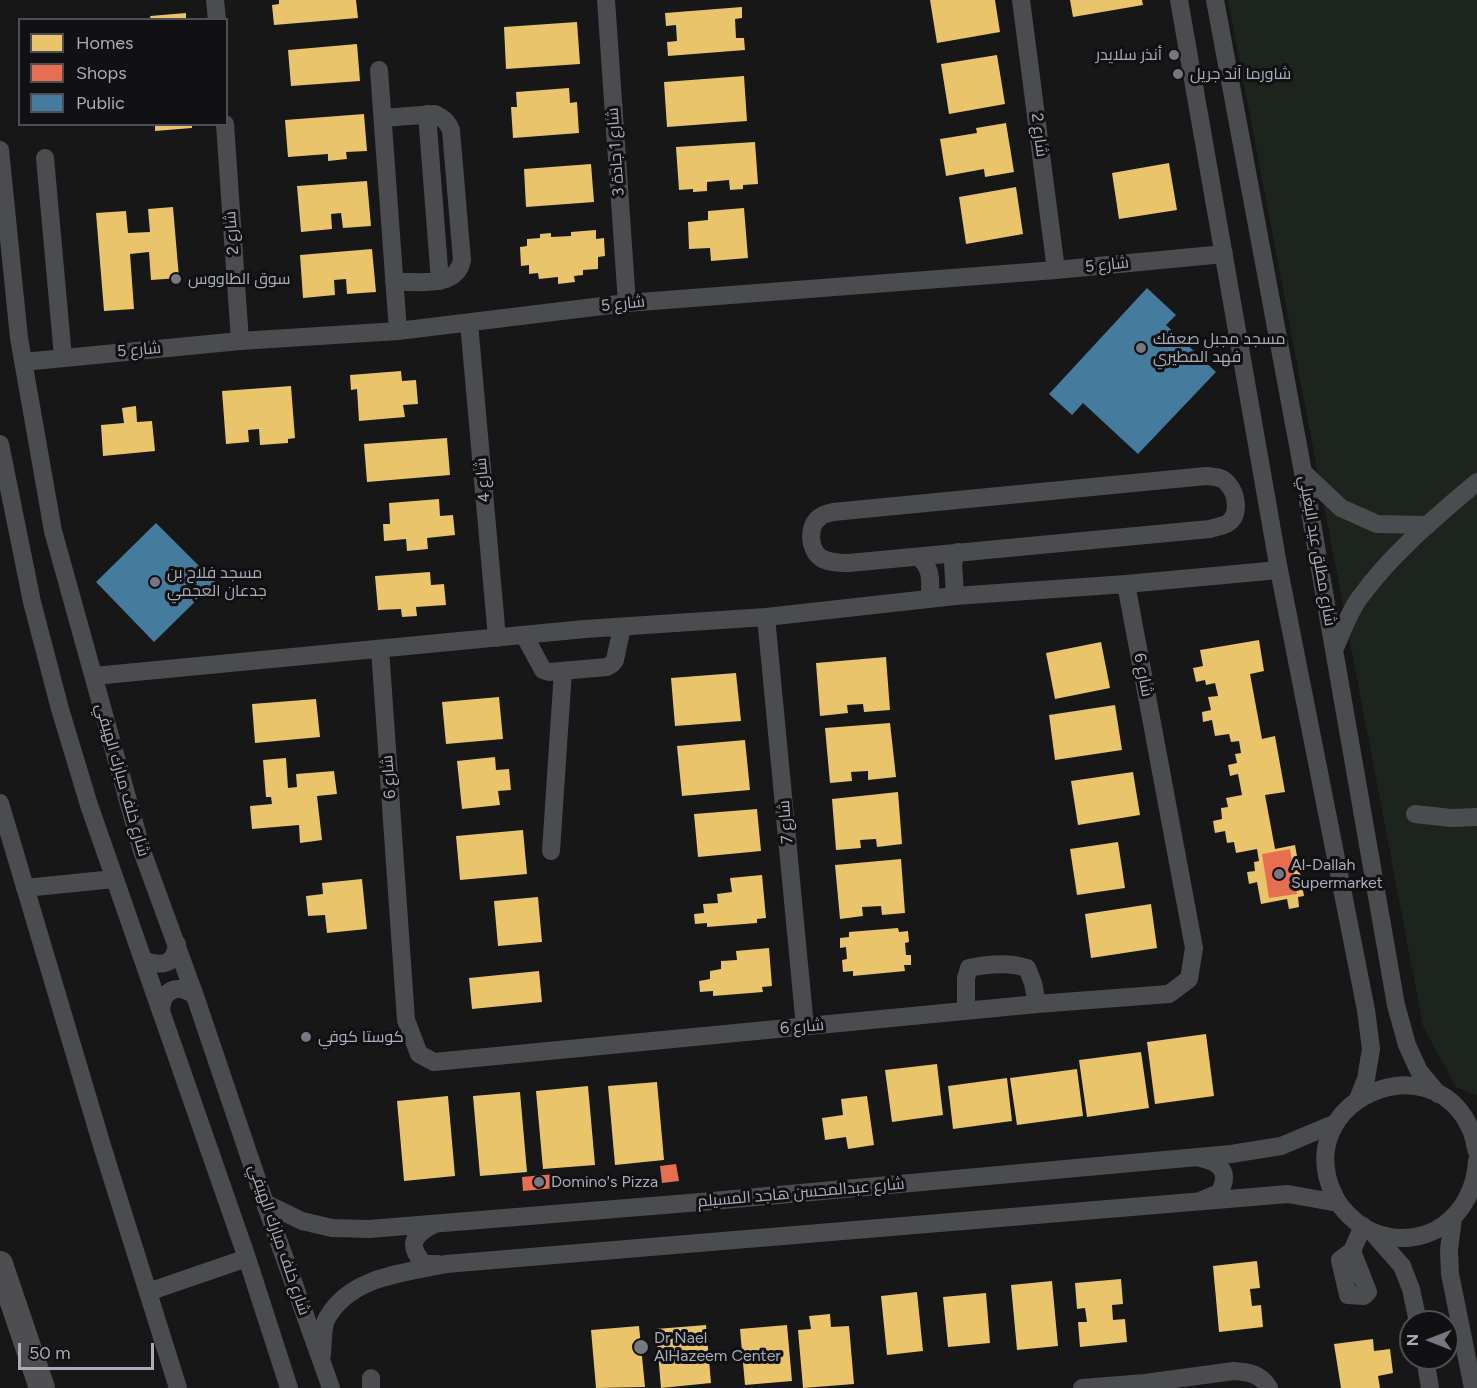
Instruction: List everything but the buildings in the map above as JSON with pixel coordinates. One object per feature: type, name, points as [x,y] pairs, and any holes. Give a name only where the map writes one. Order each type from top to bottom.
[{"type":"highway","points":[[3,1274],[42,1388]]},
{"type":"highway","points":[[3,1274],[54,1388]]},
{"type":"street","points":[[216,0],[217,18]]},
{"type":"street","name":"شارع 1 جادة 3","points":[[606,0],[627,303]]},
{"type":"street","name":"شارع 2","points":[[1021,0],[1056,270]]},
{"type":"street","points":[[1179,0],[1279,570],[1366,1010],[1371,1049],[1366,1079],[1358,1099]]},
{"type":"street","name":"شارع مطلق عيد البغيلي","points":[[1215,0],[1303,472],[1396,1005],[1411,1054],[1419,1071],[1438,1094]]},
{"type":"street","points":[[379,70],[398,331]]},
{"type":"street","points":[[383,118],[427,114],[440,281],[394,282]]},
{"type":"street","name":"شارع 2","points":[[225,126],[240,340]]},
{"type":"street","name":"شارع خلف مبارك الهيفي","points":[[0,150],[23,362],[53,531],[142,851],[177,944],[331,1388]]},
{"type":"street","points":[[45,159],[63,357]]},
{"type":"street","name":"شارع 5","points":[[23,362],[240,340],[398,331],[627,303],[1056,270],[1224,254]]},
{"type":"street","name":"شارع 4","points":[[469,323],[497,638]]},
{"type":"street","points":[[0,444],[32,603],[57,698],[114,879],[247,1258],[289,1388]]},
{"type":"street","points":[[1303,472],[1341,507],[1377,524],[1428,525]]},
{"type":"street","points":[[1206,476],[1218,477],[1228,483],[1235,496],[1236,512],[1229,523],[1210,529],[958,552],[849,563],[829,561],[820,558],[811,546],[811,529],[819,517],[833,512],[1206,476]]},
{"type":"street","points":[[1334,650],[1359,597],[1388,563],[1477,482]]},
{"type":"street","points":[[956,596],[953,562],[958,552]]},
{"type":"street","points":[[919,557],[926,564],[930,574],[930,599]]},
{"type":"street","points":[[94,676],[524,635],[766,617],[956,596],[1279,570]]},
{"type":"street","name":"شارع 6","points":[[380,649],[406,1020],[419,1054],[434,1062],[1037,1004],[1169,994],[1189,979],[1194,948],[1126,584]]},
{"type":"street","name":"شارع 7","points":[[766,617],[805,1027]]},
{"type":"street","points":[[524,635],[543,670],[549,672],[607,667],[612,664],[615,660],[622,627]]},
{"type":"street","points":[[551,851],[563,670]]},
{"type":"street","points":[[0,803],[99,1137],[178,1388]]},
{"type":"street","points":[[1415,814],[1477,818]]},
{"type":"street","points":[[25,888],[114,879]]},
{"type":"street","points":[[144,961],[162,964],[170,960],[176,953],[177,944]]},
{"type":"street","points":[[966,1011],[966,978],[969,968],[979,966],[1016,964],[1027,968],[1037,1004]]},
{"type":"street","points":[[161,1012],[161,1004],[171,990],[180,988],[188,990],[195,996]]},
{"type":"street","points":[[1415,1310],[1411,1289],[1402,1266],[1367,1229],[1338,1203],[1329,1184],[1326,1164],[1328,1143],[1336,1123],[1358,1099],[1376,1089],[1397,1085],[1418,1087],[1438,1094],[1457,1108],[1477,1115]]},
{"type":"street","points":[[1457,1108],[1471,1129],[1477,1152]]},
{"type":"street","name":"شارع عبدالمحسن هاجد المسيلم","points":[[265,1203],[302,1221],[332,1228],[369,1229],[701,1202],[1264,1150],[1308,1136],[1336,1123]]},
{"type":"street","points":[[1192,1203],[1218,1193],[1224,1177],[1217,1163],[1194,1157]]},
{"type":"street","points":[[1367,1229],[1392,1238],[1414,1237],[1435,1230],[1453,1218],[1472,1198],[1477,1161]]},
{"type":"street","points":[[434,1224],[420,1232],[416,1238],[414,1248],[424,1264],[1288,1194],[1338,1203]]},
{"type":"street","points":[[1453,1218],[1450,1234],[1450,1274],[1473,1388]]},
{"type":"street","points":[[1352,1251],[1367,1229]]},
{"type":"street","points":[[148,1292],[247,1258]]},
{"type":"street","points":[[321,1360],[326,1320],[347,1294],[376,1279],[446,1264]]},
{"type":"street","points":[[1427,1370],[1430,1388]]},
{"type":"street","points":[[1082,1388],[1145,1385],[1234,1371],[1248,1372],[1258,1376],[1269,1388]]},
{"type":"shaded area","points":[[1228,0],[1477,0],[1477,1096],[1456,1087],[1423,1026]]},
{"type":"place","name":"أنذر سلايدر","points":[[1174,55]]},
{"type":"place","name":"شاورما آند جريل","points":[[1178,74]]},
{"type":"place","name":"سوق الطاووس","points":[[176,279]]},
{"type":"place","name":"مسجد مجبل صعفك فهد المطيري","points":[[1141,348]]},
{"type":"place","name":"مسجد فلاح بن جدعان العجمي","points":[[155,582]]},
{"type":"place","name":"Al-Dallah Supermarket","points":[[1279,874]]},
{"type":"place","name":"كوستا كوفي","points":[[306,1037]]},
{"type":"place","name":"Domino's Pizza","points":[[539,1182]]},
{"type":"place","name":"Dr Nael AlHazeem Center","points":[[641,1347]]}]
